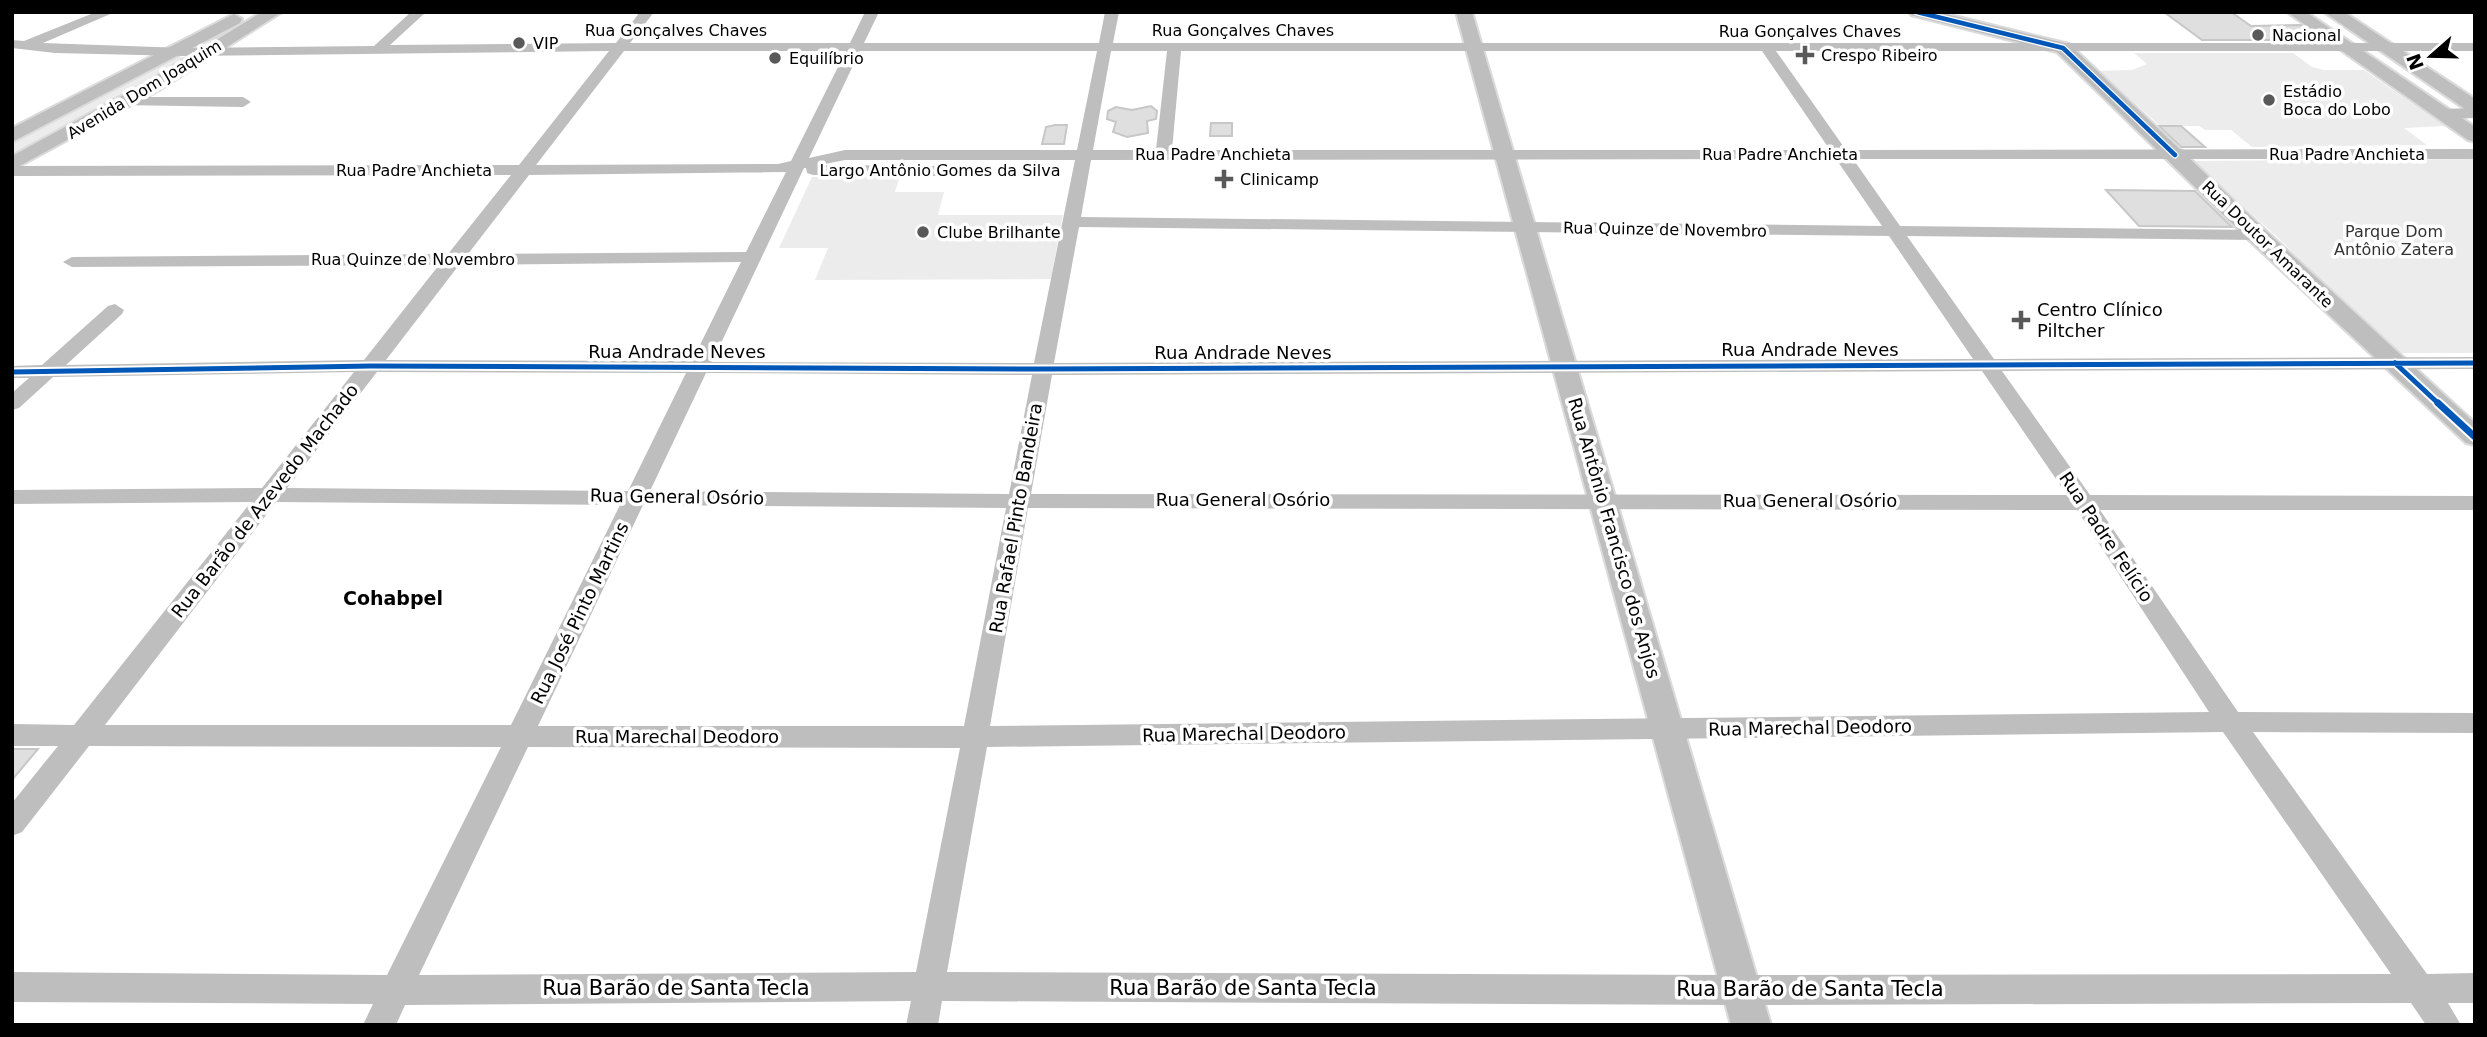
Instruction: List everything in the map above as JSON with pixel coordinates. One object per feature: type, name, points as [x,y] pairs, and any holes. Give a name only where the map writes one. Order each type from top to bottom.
[{"type":"main road","name":"Avenida Dom Joaquim","points":[[12,136],[250,12]]},
{"type":"main road","name":"Avenida Dom Joaquim","points":[[12,164],[125,103],[211,52],[240,30],[274,12]]},
{"type":"main road","name":"Rua Antônio Francisco dos Anjos","points":[[1464,12],[1472,48],[1669,730],[1739,990],[1751,1025]]},
{"type":"main road","points":[[1917,12],[2063,48]]},
{"type":"main road","points":[[2295,12],[2475,136]]},
{"type":"main road","points":[[2332,12],[2475,107]]},
{"type":"main road","name":"Rua Doutor Amarante","points":[[2063,48],[2257,235],[2475,437]]},
{"type":"street","points":[[17,46],[108,12]]},
{"type":"street","points":[[377,50],[419,12]]},
{"type":"street","name":"Rua Barão de Azevedo Machado","points":[[12,824],[647,12]]},
{"type":"street","name":"Rua José Pinto Martins","points":[[379,1025],[753,257],[808,163],[855,47],[873,12]]},
{"type":"street","name":"Rua Rafael Pinto Bandeira","points":[[922,1025],[1112,12]]},
{"type":"street","name":"Rua Gonçalves Chaves","points":[[17,46],[170,52],[620,47],[2475,47]]},
{"type":"street","points":[[1164,154],[1174,48]]},
{"type":"street","name":"Rua Padre Felício","points":[[1767,48],[2083,502],[2231,722],[2445,1025]]},
{"type":"street","points":[[125,103],[243,102]]},
{"type":"street","points":[[2442,114],[2475,113]]},
{"type":"street","name":"Rua Padre Anchieta","points":[[1083,162],[1164,154],[2475,154]]},
{"type":"street","name":"Largo Antônio Gomes da Silva","points":[[808,163],[1083,162]]},
{"type":"street","name":"Rua Padre Anchieta","points":[[12,171],[778,169],[808,163]]},
{"type":"street","name":"Rua Quinze de Novembro","points":[[1072,222],[2257,235]]},
{"type":"street","name":"Rua Quinze de Novembro","points":[[72,262],[753,257]]},
{"type":"street","points":[[12,404],[115,310]]},
{"type":"street","name":"Rua Andrade Neves","points":[[12,372],[371,366],[1043,369],[2475,363]]},
{"type":"street","name":"Rua General Osório","points":[[12,497],[270,495],[1020,500],[2475,503]]},
{"type":"street","name":"Rua Marechal Deodoro","points":[[12,736],[976,737],[2231,722],[2475,723]]},
{"type":"street","name":"Rua Barão de Santa Tecla","points":[[12,987],[396,990],[930,986],[1739,990],[2475,988]]},
{"type":"green space","name":"Estádio Boca do Lobo","points":[[2134,53],[2293,53],[2312,67],[2324,70],[2364,70],[2445,126],[2404,128],[2427,145],[2252,147],[2231,130],[2205,130],[2199,126],[2160,126],[2099,71],[2132,70],[2147,64]]},
{"type":"green space","points":[[173,57],[197,57],[12,160],[12,144]]},
{"type":"green space","name":"Parque Dom Antônio Zatera","points":[[2475,159],[2475,353],[2397,353],[2276,236],[2193,161]]},
{"type":"green space","name":"Clube Brilhante","points":[[900,176],[895,192],[944,192],[938,215],[1063,215],[1051,279],[815,280],[828,248],[779,248],[812,177]]},
{"type":"building","name":"Nacional","points":[[2164,12],[2231,12],[2251,26],[2302,25],[2323,40],[2202,40]]},
{"type":"building","points":[[1151,106],[1157,111],[1156,119],[1147,121],[1148,133],[1127,137],[1113,132],[1116,122],[1107,119],[1108,111],[1116,107],[1132,110]]},
{"type":"building","points":[[1211,123],[1232,123],[1232,136],[1210,136]]},
{"type":"building","points":[[1067,125],[1064,144],[1042,144],[1046,127]]},
{"type":"building","points":[[2159,126],[2181,126],[2205,147],[2181,147]]},
{"type":"building","points":[[2106,190],[2195,191],[2232,227],[2139,226]]},
{"type":"building","points":[[12,749],[38,749],[12,780]]},
{"type":"cycle path","points":[[1917,12],[2063,48],[2175,155]]},
{"type":"cycle path","points":[[2395,363],[2475,437]]},
{"type":"cycle path","points":[[12,372],[371,366],[1043,369],[2475,363]]},
{"type":"place","name":"Nacional","points":[[2258,35]]},
{"type":"place","name":"VIP","points":[[519,43]]},
{"type":"place","name":"Crespo Ribeiro","points":[[1805,55]]},
{"type":"place","name":"Equilíbrio","points":[[775,58]]},
{"type":"place","name":"Estádio Boca do Lobo","points":[[2269,100]]},
{"type":"place","name":"Clinicamp","points":[[1224,179]]},
{"type":"place","name":"Clube Brilhante","points":[[923,232]]},
{"type":"place","name":"Centro Clínico Piltcher","points":[[2021,320]]},
{"type":"district","name":"Cohabpel","points":[[393,598]]}]
